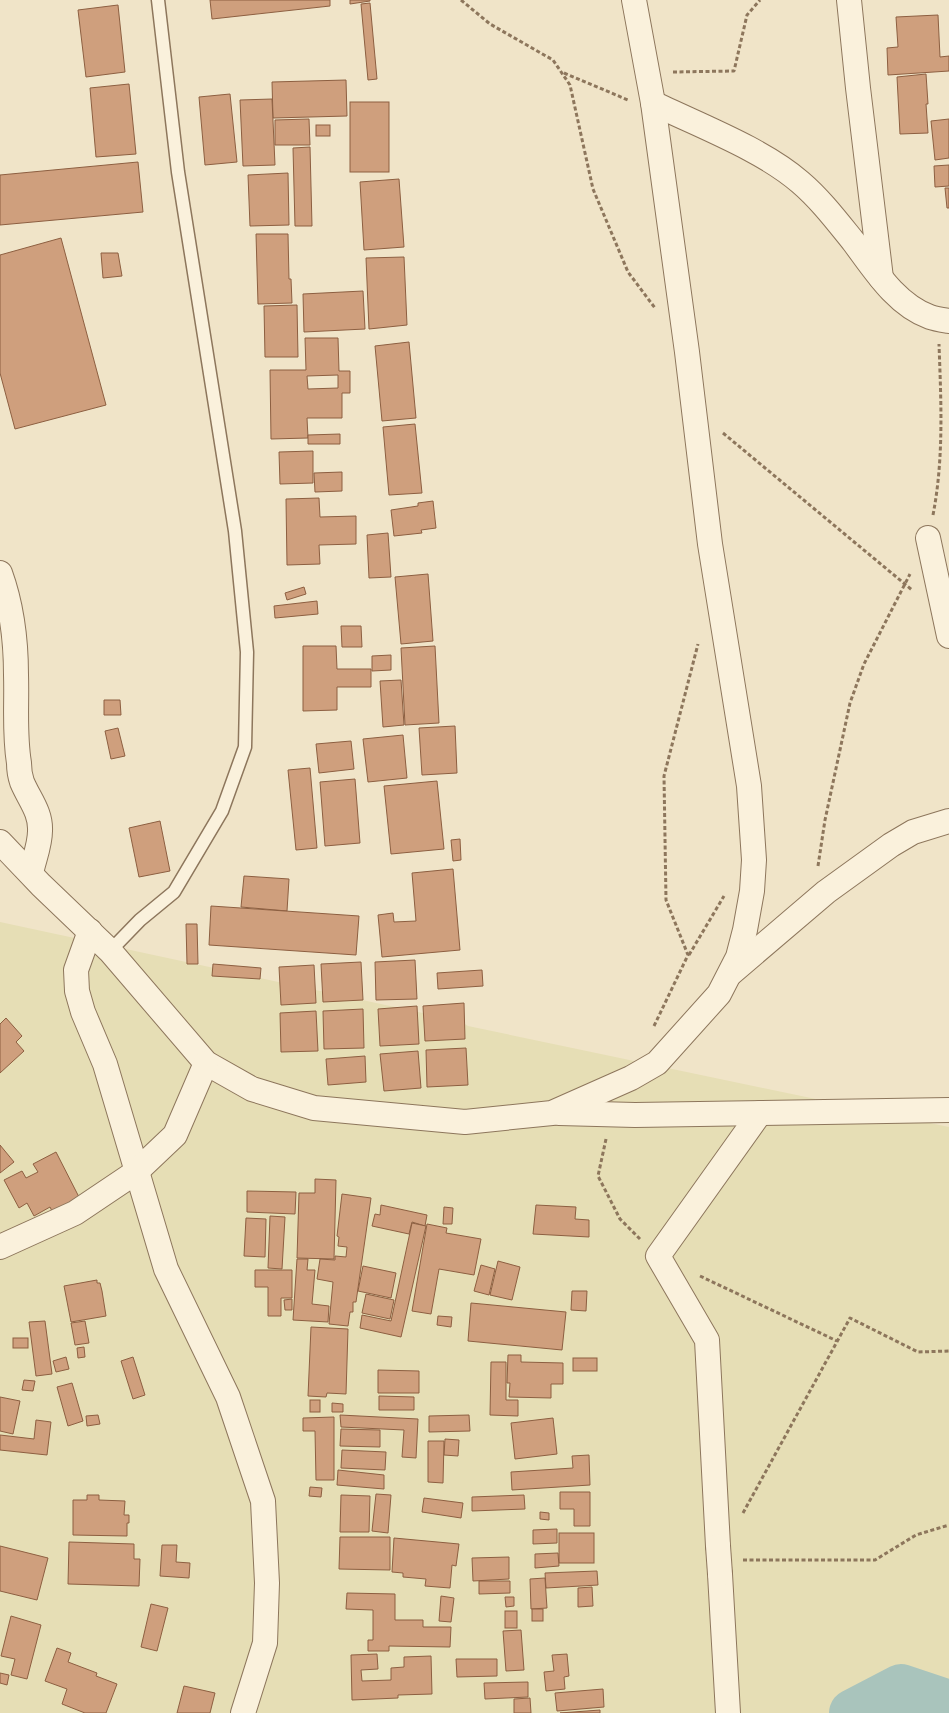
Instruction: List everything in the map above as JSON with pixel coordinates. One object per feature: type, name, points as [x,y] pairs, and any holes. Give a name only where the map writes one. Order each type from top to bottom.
[{"type":"street","points":[[552,1113],[632,1078],[657,1063],[718,994],[738,956],[752,891],[754,860],[749,786],[710,544],[694,408],[644,103],[647,72],[634,0]]},
{"type":"street","points":[[850,0],[858,88],[881,280]]},
{"type":"street","points":[[644,103],[745,148],[769,160],[798,180],[820,200],[881,280],[910,305],[930,317],[943,320]]},
{"type":"street","points":[[928,538],[949,636]]},
{"type":"street","points":[[0,573],[8,601],[14,634],[16,675],[15,726],[18,763],[22,781],[35,806],[39,820],[40,832],[31,873]]},
{"type":"street","points":[[728,975],[815,902],[891,845],[913,832],[949,821]]},
{"type":"street","points":[[0,842],[40,884],[110,951],[206,1062],[252,1089],[314,1108],[465,1122],[552,1113],[636,1115],[949,1110]]},
{"type":"street","points":[[90,931],[76,970],[77,991],[83,1012],[105,1064],[166,1269],[228,1396],[263,1501],[267,1582],[265,1643],[242,1713]]},
{"type":"street","points":[[0,1247],[75,1213],[136,1172],[175,1134],[206,1062]]},
{"type":"street","points":[[728,1713],[725,1560],[707,1340],[658,1256],[760,1113]]},
{"type":"lane","points":[[110,951],[140,920],[174,892],[222,811],[245,747],[247,652],[235,531],[178,172],[158,0]]},
{"type":"path","points":[[461,0],[490,24],[553,60],[563,73],[570,85],[594,189],[628,272],[658,312]]},
{"type":"path","points":[[647,72],[734,71],[747,15],[760,0]]},
{"type":"path","points":[[563,73],[644,103]]},
{"type":"path","points":[[815,902],[820,846],[850,703],[864,664],[928,538],[936,498],[942,420],[943,320]]},
{"type":"path","points":[[694,408],[918,595]]},
{"type":"path","points":[[688,955],[666,900],[664,776],[699,637]]},
{"type":"path","points":[[650,1035],[688,955],[726,892]]},
{"type":"path","points":[[740,1518],[850,1318],[918,1352],[949,1350]]},
{"type":"path","points":[[725,1560],[875,1560],[916,1535],[949,1525]]},
{"type":"shaded area","points":[[0,922],[460,1021],[468,1026],[949,1127],[949,1713],[0,1713]]},
{"type":"building","points":[[210,0],[330,0],[330,6],[212,19]]},
{"type":"building","points":[[350,0],[370,0],[370,1],[350,4]]},
{"type":"building","points":[[370,3],[377,79],[368,80],[361,4]]},
{"type":"building","points":[[118,5],[125,72],[86,77],[78,10]]},
{"type":"building","points":[[938,15],[940,57],[949,56],[949,71],[888,75],[887,48],[898,47],[896,17]]},
{"type":"building","points":[[926,74],[928,133],[900,134],[897,77]]},
{"type":"building","points":[[346,80],[347,116],[273,118],[272,82]]},
{"type":"building","points":[[129,84],[136,154],[96,157],[90,88]]},
{"type":"building","points":[[230,94],[237,162],[205,165],[199,97]]},
{"type":"building","points":[[272,99],[275,165],[243,166],[240,100]]},
{"type":"building","points":[[350,102],[389,102],[389,172],[350,172]]},
{"type":"building","points":[[309,119],[310,145],[275,145],[275,120]]},
{"type":"building","points":[[949,119],[949,158],[935,160],[931,121]]},
{"type":"building","points":[[316,125],[330,125],[330,136],[316,136]]},
{"type":"building","points":[[310,147],[312,226],[295,226],[293,148]]},
{"type":"building","points":[[138,162],[143,212],[0,225],[0,175]]},
{"type":"building","points":[[949,165],[949,186],[935,187],[934,166]]},
{"type":"building","points":[[288,173],[289,225],[250,226],[248,175]]},
{"type":"building","points":[[399,179],[404,247],[364,250],[360,182]]},
{"type":"building","points":[[945,188],[949,188],[949,208],[947,208]]},
{"type":"building","points":[[256,234],[288,234],[289,279],[291,279],[292,303],[258,304]]},
{"type":"building","points":[[61,238],[106,405],[15,429],[0,373],[0,255]]},
{"type":"building","points":[[101,253],[118,253],[122,276],[103,278]]},
{"type":"building","points":[[404,257],[407,325],[369,329],[366,258]]},
{"type":"building","points":[[363,291],[365,329],[304,332],[303,294]]},
{"type":"building","points":[[297,305],[298,357],[265,357],[264,306]]},
{"type":"building","points":[[305,338],[338,338],[339,371],[350,371],[350,393],[342,393],[342,418],[307,418],[308,438],[271,439],[270,370],[306,370]],"holes":[[[338,375],[338,388],[308,389],[307,376]]]},
{"type":"building","points":[[409,342],[416,418],[382,421],[375,346]]},
{"type":"building","points":[[415,424],[422,493],[389,495],[383,427]]},
{"type":"building","points":[[340,434],[340,444],[308,444],[308,435]]},
{"type":"building","points":[[313,451],[313,483],[280,484],[279,452]]},
{"type":"building","points":[[342,472],[342,491],[315,492],[314,473]]},
{"type":"building","points":[[319,498],[320,517],[356,516],[356,544],[319,545],[320,564],[287,565],[286,499]]},
{"type":"building","points":[[433,501],[436,528],[421,530],[422,533],[394,536],[391,510],[418,506],[418,503]]},
{"type":"building","points":[[388,533],[391,577],[369,578],[367,535]]},
{"type":"building","points":[[428,574],[433,641],[401,644],[395,577]]},
{"type":"building","points":[[304,587],[306,594],[287,600],[285,593]]},
{"type":"building","points":[[317,601],[318,614],[275,618],[274,606]]},
{"type":"building","points":[[341,626],[361,626],[362,647],[342,647]]},
{"type":"building","points":[[303,646],[336,646],[337,669],[371,669],[371,687],[337,687],[337,710],[303,711]]},
{"type":"building","points":[[435,646],[439,723],[405,725],[401,648]]},
{"type":"building","points":[[391,655],[391,670],[372,671],[372,656]]},
{"type":"building","points":[[401,680],[404,725],[383,727],[380,681]]},
{"type":"building","points":[[104,700],[120,700],[121,715],[104,715]]},
{"type":"building","points":[[455,726],[457,773],[422,775],[419,728]]},
{"type":"building","points":[[118,728],[125,756],[111,759],[105,731]]},
{"type":"building","points":[[403,735],[407,778],[368,782],[363,739]]},
{"type":"building","points":[[351,741],[354,769],[319,773],[316,744]]},
{"type":"building","points":[[310,768],[317,848],[296,850],[288,770]]},
{"type":"building","points":[[355,779],[360,843],[325,846],[320,782]]},
{"type":"building","points":[[437,781],[444,849],[391,854],[384,786]]},
{"type":"building","points":[[160,821],[170,871],[139,877],[129,828]]},
{"type":"building","points":[[460,839],[461,860],[453,861],[451,840]]},
{"type":"building","points":[[453,869],[460,950],[382,957],[378,915],[393,913],[394,922],[416,921],[412,873]]},
{"type":"building","points":[[244,876],[289,879],[287,911],[241,907]]},
{"type":"building","points":[[211,906],[359,916],[356,955],[209,945]]},
{"type":"building","points":[[186,924],[197,924],[198,964],[187,964]]},
{"type":"building","points":[[415,960],[417,999],[376,1000],[375,962]]},
{"type":"building","points":[[361,962],[363,1000],[323,1002],[321,964]]},
{"type":"building","points":[[213,964],[261,968],[260,979],[212,976]]},
{"type":"building","points":[[314,965],[316,1003],[281,1005],[279,967]]},
{"type":"building","points":[[482,970],[483,986],[438,989],[437,973]]},
{"type":"building","points":[[464,1003],[465,1039],[425,1041],[423,1006]]},
{"type":"building","points":[[417,1006],[419,1044],[380,1046],[378,1009]]},
{"type":"building","points":[[363,1009],[364,1048],[324,1049],[323,1011]]},
{"type":"building","points":[[316,1011],[318,1051],[281,1052],[280,1013]]},
{"type":"building","points":[[6,1018],[22,1036],[16,1042],[24,1051],[0,1073],[0,1024]]},
{"type":"building","points":[[466,1048],[468,1085],[427,1087],[426,1050]]},
{"type":"building","points":[[418,1051],[421,1088],[384,1091],[380,1054]]},
{"type":"building","points":[[365,1056],[366,1082],[328,1085],[326,1059]]},
{"type":"building","points":[[0,1145],[14,1162],[0,1173]]},
{"type":"building","points":[[56,1152],[80,1199],[53,1213],[50,1207],[34,1216],[27,1203],[19,1208],[4,1180],[22,1171],[26,1178],[38,1172],[33,1164]]},
{"type":"building","points":[[315,1179],[336,1180],[334,1259],[297,1258],[299,1193],[315,1193]]},
{"type":"building","points":[[247,1191],[296,1192],[295,1214],[247,1212]]},
{"type":"building","points":[[342,1194],[371,1198],[356,1302],[353,1302],[353,1312],[350,1312],[348,1326],[329,1324],[333,1282],[317,1279],[320,1259],[335,1260],[335,1256],[346,1257],[347,1247],[338,1246],[339,1237],[337,1236]]},
{"type":"building","points":[[381,1205],[427,1215],[425,1226],[412,1222],[409,1234],[372,1226],[375,1214],[380,1215]]},
{"type":"building","points":[[536,1205],[576,1207],[575,1219],[589,1220],[589,1237],[533,1234]]},
{"type":"building","points":[[444,1207],[453,1208],[452,1224],[443,1224]]},
{"type":"building","points":[[270,1216],[285,1217],[282,1269],[268,1268]]},
{"type":"building","points":[[246,1218],[266,1219],[265,1257],[244,1256]]},
{"type":"building","points":[[412,1223],[426,1226],[401,1337],[360,1328],[362,1315],[391,1321]]},
{"type":"building","points":[[427,1224],[447,1228],[446,1233],[481,1239],[474,1275],[439,1269],[431,1314],[412,1311]]},
{"type":"building","points":[[297,1259],[308,1259],[307,1270],[315,1270],[312,1304],[329,1306],[328,1322],[293,1320]]},
{"type":"building","points":[[498,1261],[520,1267],[512,1300],[490,1295]]},
{"type":"building","points":[[481,1265],[495,1269],[489,1295],[474,1291]]},
{"type":"building","points":[[363,1266],[396,1273],[391,1298],[358,1291]]},
{"type":"building","points":[[255,1270],[292,1270],[292,1298],[281,1298],[281,1316],[268,1316],[268,1287],[255,1287]]},
{"type":"building","points":[[97,1280],[102,1291],[106,1316],[71,1322],[64,1286]]},
{"type":"building","points":[[572,1291],[587,1291],[586,1311],[571,1310]]},
{"type":"building","points":[[366,1294],[394,1300],[390,1319],[362,1313]]},
{"type":"building","points":[[292,1299],[292,1310],[285,1310],[284,1300]]},
{"type":"building","points":[[471,1303],[566,1312],[562,1350],[468,1341]]},
{"type":"building","points":[[438,1316],[452,1317],[451,1327],[437,1325]]},
{"type":"building","points":[[45,1321],[52,1374],[36,1376],[29,1322]]},
{"type":"building","points":[[85,1321],[89,1343],[75,1345],[71,1323]]},
{"type":"building","points":[[311,1327],[348,1329],[346,1394],[327,1393],[326,1397],[308,1396]]},
{"type":"building","points":[[13,1338],[28,1338],[28,1348],[13,1348]]},
{"type":"building","points":[[84,1347],[85,1357],[78,1358],[77,1348]]},
{"type":"building","points":[[508,1355],[521,1355],[521,1362],[563,1363],[563,1384],[551,1384],[551,1398],[509,1397],[510,1383],[507,1383]]},
{"type":"building","points":[[66,1357],[69,1369],[56,1372],[53,1361]]},
{"type":"building","points":[[133,1357],[145,1395],[133,1399],[121,1361]]},
{"type":"building","points":[[573,1358],[597,1358],[597,1371],[573,1371]]},
{"type":"building","points":[[491,1362],[506,1362],[506,1400],[518,1400],[518,1416],[490,1415]]},
{"type":"building","points":[[378,1370],[419,1371],[419,1393],[378,1393]]},
{"type":"building","points":[[24,1380],[35,1381],[33,1391],[22,1390]]},
{"type":"building","points":[[72,1383],[83,1421],[68,1426],[57,1387]]},
{"type":"building","points":[[379,1396],[414,1397],[414,1410],[379,1410]]},
{"type":"building","points":[[0,1397],[20,1401],[13,1434],[0,1431]]},
{"type":"building","points":[[310,1400],[320,1400],[320,1412],[310,1412]]},
{"type":"building","points":[[332,1403],[343,1404],[343,1412],[332,1412]]},
{"type":"building","points":[[98,1415],[100,1424],[87,1426],[86,1416]]},
{"type":"building","points":[[340,1415],[418,1419],[416,1458],[402,1457],[404,1430],[341,1427]]},
{"type":"building","points":[[469,1415],[470,1431],[429,1432],[429,1416]]},
{"type":"building","points":[[334,1417],[334,1480],[316,1480],[315,1431],[303,1431],[303,1418]]},
{"type":"building","points":[[553,1418],[557,1454],[515,1459],[511,1423]]},
{"type":"building","points":[[36,1420],[51,1422],[47,1455],[0,1450],[0,1435],[34,1439]]},
{"type":"building","points":[[341,1429],[380,1430],[380,1447],[340,1446]]},
{"type":"building","points":[[445,1439],[459,1440],[458,1456],[444,1455]]},
{"type":"building","points":[[428,1441],[444,1441],[443,1483],[428,1482]]},
{"type":"building","points":[[342,1450],[386,1452],[385,1470],[341,1468]]},
{"type":"building","points":[[589,1455],[590,1485],[512,1490],[511,1472],[573,1468],[572,1456]]},
{"type":"building","points":[[338,1470],[384,1475],[384,1489],[337,1485]]},
{"type":"building","points":[[310,1487],[322,1488],[321,1497],[309,1496]]},
{"type":"building","points":[[560,1492],[590,1492],[590,1526],[574,1526],[574,1509],[560,1509]]},
{"type":"building","points":[[376,1494],[391,1495],[388,1533],[372,1531]]},
{"type":"building","points":[[87,1495],[99,1495],[99,1500],[125,1501],[124,1515],[129,1515],[127,1536],[73,1535],[73,1500],[87,1500]]},
{"type":"building","points":[[341,1495],[370,1496],[369,1532],[340,1532]]},
{"type":"building","points":[[524,1495],[525,1509],[472,1511],[472,1497]]},
{"type":"building","points":[[424,1498],[463,1503],[461,1518],[422,1512]]},
{"type":"building","points":[[540,1512],[549,1513],[549,1520],[540,1519]]},
{"type":"building","points":[[557,1529],[557,1543],[533,1544],[533,1530]]},
{"type":"building","points":[[559,1533],[594,1533],[594,1563],[559,1563]]},
{"type":"building","points":[[340,1537],[390,1537],[390,1570],[339,1569]]},
{"type":"building","points":[[394,1538],[459,1544],[456,1566],[452,1565],[450,1588],[425,1586],[426,1579],[403,1577],[403,1573],[392,1572]]},
{"type":"building","points":[[69,1542],[134,1544],[134,1559],[140,1559],[139,1586],[68,1584]]},
{"type":"building","points":[[162,1545],[177,1545],[176,1562],[190,1563],[189,1578],[160,1576]]},
{"type":"building","points":[[0,1546],[48,1558],[37,1600],[0,1591]]},
{"type":"building","points":[[558,1553],[559,1566],[535,1568],[535,1554]]},
{"type":"building","points":[[509,1557],[509,1579],[473,1581],[472,1558]]},
{"type":"building","points":[[597,1571],[598,1585],[546,1588],[545,1573]]},
{"type":"building","points":[[545,1578],[547,1608],[531,1609],[530,1579]]},
{"type":"building","points":[[479,1581],[510,1581],[510,1593],[479,1594]]},
{"type":"building","points":[[592,1587],[593,1606],[578,1607],[578,1588]]},
{"type":"building","points":[[347,1593],[395,1594],[395,1620],[423,1620],[423,1627],[451,1627],[450,1647],[389,1646],[389,1651],[368,1651],[368,1640],[373,1640],[373,1610],[346,1609]]},
{"type":"building","points":[[441,1596],[454,1598],[451,1622],[439,1621]]},
{"type":"building","points":[[505,1597],[514,1597],[514,1606],[506,1607]]},
{"type":"building","points":[[151,1604],[168,1608],[157,1651],[141,1647]]},
{"type":"building","points":[[532,1609],[543,1609],[543,1621],[532,1621]]},
{"type":"building","points":[[505,1611],[517,1611],[517,1628],[505,1628]]},
{"type":"building","points":[[11,1616],[41,1625],[27,1679],[11,1675],[15,1659],[1,1656]]},
{"type":"building","points":[[521,1630],[524,1670],[506,1671],[503,1631]]},
{"type":"building","points":[[57,1648],[71,1653],[68,1662],[97,1673],[96,1676],[117,1684],[106,1713],[85,1713],[62,1704],[67,1689],[45,1681]]},
{"type":"building","points":[[377,1654],[378,1669],[361,1670],[362,1681],[391,1680],[391,1668],[404,1667],[404,1657],[431,1656],[432,1694],[398,1695],[398,1698],[352,1700],[351,1655]]},
{"type":"building","points":[[567,1654],[569,1676],[564,1677],[565,1689],[546,1691],[544,1672],[554,1671],[552,1655]]},
{"type":"building","points":[[456,1659],[497,1659],[497,1676],[457,1677]]},
{"type":"building","points":[[0,1673],[9,1675],[7,1685],[0,1683]]},
{"type":"building","points":[[528,1682],[528,1697],[485,1699],[484,1683]]},
{"type":"building","points":[[184,1686],[215,1693],[210,1713],[177,1713]]},
{"type":"building","points":[[603,1689],[604,1707],[557,1711],[555,1693]]},
{"type":"building","points":[[530,1698],[531,1713],[514,1713],[514,1699]]},
{"type":"building","points":[[600,1710],[600,1713],[560,1713]]},
{"type":"waterway","points":[[853,1713],[901,1688],[949,1704]]}]
